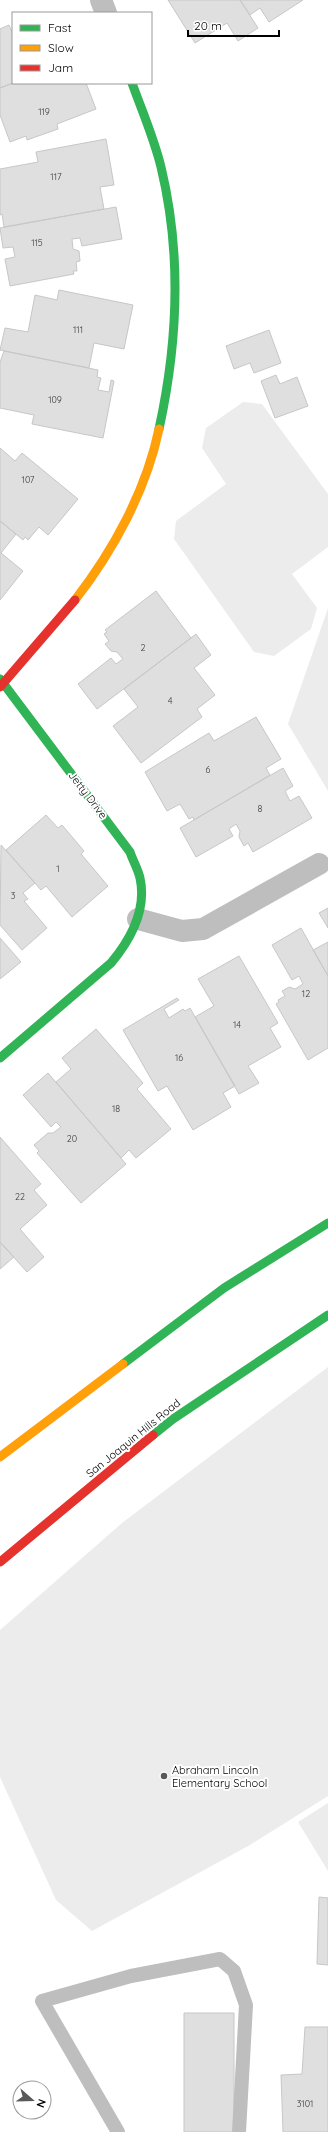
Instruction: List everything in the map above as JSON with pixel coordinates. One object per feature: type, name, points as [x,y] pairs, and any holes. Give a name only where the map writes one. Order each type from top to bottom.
[{"type":"street","points":[[101,0],[106,12]]},
{"type":"street","points":[[1,683],[58,622],[90,579],[121,527],[140,484],[158,433],[169,380],[175,327],[176,273],[171,220],[160,167],[132,84]]},
{"type":"street","name":"Jetty Drive","points":[[0,1058],[110,963],[126,945],[138,919],[141,897],[140,878],[130,852],[1,683]]},
{"type":"street","points":[[138,919],[182,931],[203,929],[319,864]]},
{"type":"street","points":[[0,1457],[224,1288],[328,1223]]},
{"type":"street","name":"San Joaquin Hills Road","points":[[0,1562],[173,1419],[328,1315]]},
{"type":"lane","points":[[118,2132],[42,2001],[131,1976],[220,1959],[234,1971],[246,2005],[239,2132]]},
{"type":"shaded area","points":[[243,402],[262,404],[328,494],[328,547],[292,574],[317,608],[311,629],[274,656],[254,652],[174,539],[176,521],[226,484],[202,448],[206,428]]},
{"type":"shaded area","points":[[328,608],[328,791],[288,724]]},
{"type":"shaded area","name":"Abraham Lincoln Elementary School","points":[[328,1367],[328,1796],[250,1845],[92,1931],[56,1900],[0,1777],[0,1630],[122,1523]]},
{"type":"shaded area","points":[[328,1803],[328,1871],[298,1822]]},
{"type":"building","points":[[168,0],[240,0],[258,28],[238,41],[227,23],[195,43]]},
{"type":"building","points":[[240,0],[303,0],[269,22],[260,8],[250,15]]},
{"type":"building","points":[[9,25],[12,32],[12,83],[0,88],[0,29]]},
{"type":"building","points":[[12,83],[86,84],[96,109],[57,124],[58,129],[27,140],[26,136],[10,142],[0,115],[0,88]]},
{"type":"building","points":[[106,139],[114,185],[100,187],[104,209],[4,227],[2,214],[0,215],[0,169],[38,162],[36,152]]},
{"type":"building","points":[[116,207],[122,239],[82,246],[80,238],[72,239],[73,249],[79,251],[80,261],[76,262],[77,271],[73,271],[74,274],[10,286],[5,259],[15,257],[13,247],[3,248],[0,228]]},
{"type":"building","points":[[59,290],[133,305],[124,349],[94,343],[89,368],[0,350],[5,328],[28,332],[35,295],[57,300]]},
{"type":"building","points":[[269,330],[281,363],[254,373],[250,363],[234,369],[226,346]]},
{"type":"building","points":[[4,351],[98,370],[97,377],[101,378],[98,390],[109,392],[111,380],[114,381],[103,438],[32,424],[34,415],[0,408],[0,362]]},
{"type":"building","points":[[276,375],[280,384],[297,377],[308,406],[275,418],[261,381]]},
{"type":"building","points":[[0,448],[15,461],[22,453],[78,499],[48,535],[39,527],[28,540],[25,537],[23,540],[0,521]]},
{"type":"building","points":[[0,521],[16,534],[1,553],[23,571],[0,600]]},
{"type":"building","points":[[156,591],[191,638],[97,709],[78,684],[111,658],[116,664],[123,659],[117,652],[111,651],[105,644],[109,641],[104,634],[107,632],[105,630]]},
{"type":"building","points":[[196,634],[211,655],[194,668],[215,695],[197,709],[202,717],[141,763],[113,726],[138,707],[124,689]]},
{"type":"building","points":[[256,717],[281,759],[266,768],[270,775],[194,820],[193,817],[189,819],[180,804],[167,811],[145,772],[209,733],[214,741]]},
{"type":"building","points":[[283,768],[293,786],[285,791],[290,801],[299,796],[312,818],[253,852],[248,843],[244,846],[239,837],[240,831],[236,824],[229,829],[233,836],[196,857],[180,828]]},
{"type":"building","points":[[46,815],[58,828],[62,825],[84,851],[81,854],[108,886],[72,917],[46,886],[41,890],[6,850]]},
{"type":"building","points":[[1,845],[35,883],[23,893],[28,899],[24,901],[47,928],[22,950],[0,925]]},
{"type":"building","points":[[328,908],[328,928],[319,913]]},
{"type":"building","points":[[301,928],[328,976],[328,1048],[308,1060],[276,1004],[279,1002],[278,1000],[285,996],[282,991],[289,987],[295,989],[303,984],[299,976],[292,980],[272,945]]},
{"type":"building","points":[[0,938],[21,962],[0,979]]},
{"type":"building","points":[[328,942],[328,976],[313,950]]},
{"type":"building","points":[[239,956],[278,1023],[270,1028],[281,1047],[248,1066],[259,1083],[239,1094],[195,1017],[214,1006],[198,979]]},
{"type":"building","points":[[177,998],[179,1000],[164,1009],[169,1018],[183,1009],[185,1011],[190,1008],[235,1086],[223,1093],[231,1107],[193,1130],[167,1086],[158,1091],[123,1030]]},
{"type":"building","points":[[96,1029],[143,1083],[137,1089],[171,1129],[136,1158],[129,1150],[121,1158],[56,1082],[71,1069],[62,1058]]},
{"type":"building","points":[[48,1073],[126,1164],[81,1203],[37,1153],[39,1151],[34,1145],[48,1133],[53,1133],[61,1127],[56,1122],[51,1127],[23,1095]]},
{"type":"building","points":[[0,1137],[41,1184],[34,1190],[47,1205],[20,1229],[44,1257],[27,1272],[0,1242]]},
{"type":"building","points":[[0,1242],[14,1257],[0,1269]]},
{"type":"building","points":[[319,1897],[328,1898],[328,1965],[317,1964]]},
{"type":"building","points":[[184,2013],[234,2013],[234,2132],[184,2132]]},
{"type":"building","points":[[305,2027],[328,2027],[328,2132],[283,2132],[281,2075],[302,2074]]},
{"type":"traffic: fast","points":[[132,84],[161,167],[168,200],[175,265],[174,331],[159,429]]},
{"type":"traffic: fast","points":[[0,679],[130,852],[140,878],[142,890],[136,924],[125,944],[111,963],[0,1058]]},
{"type":"traffic: fast","points":[[123,1364],[224,1288],[328,1223]]},
{"type":"traffic: fast","points":[[153,1435],[173,1419],[328,1315]]},
{"type":"traffic: slow","points":[[75,600],[115,541],[137,497],[146,475],[159,429]]},
{"type":"traffic: slow","points":[[0,1457],[123,1364]]},
{"type":"traffic: jam","points":[[0,687],[75,600]]},
{"type":"traffic: jam","points":[[0,1562],[153,1435]]},
{"type":"place","name":"Abraham Lincoln Elementary School","points":[[164,1776]]}]
